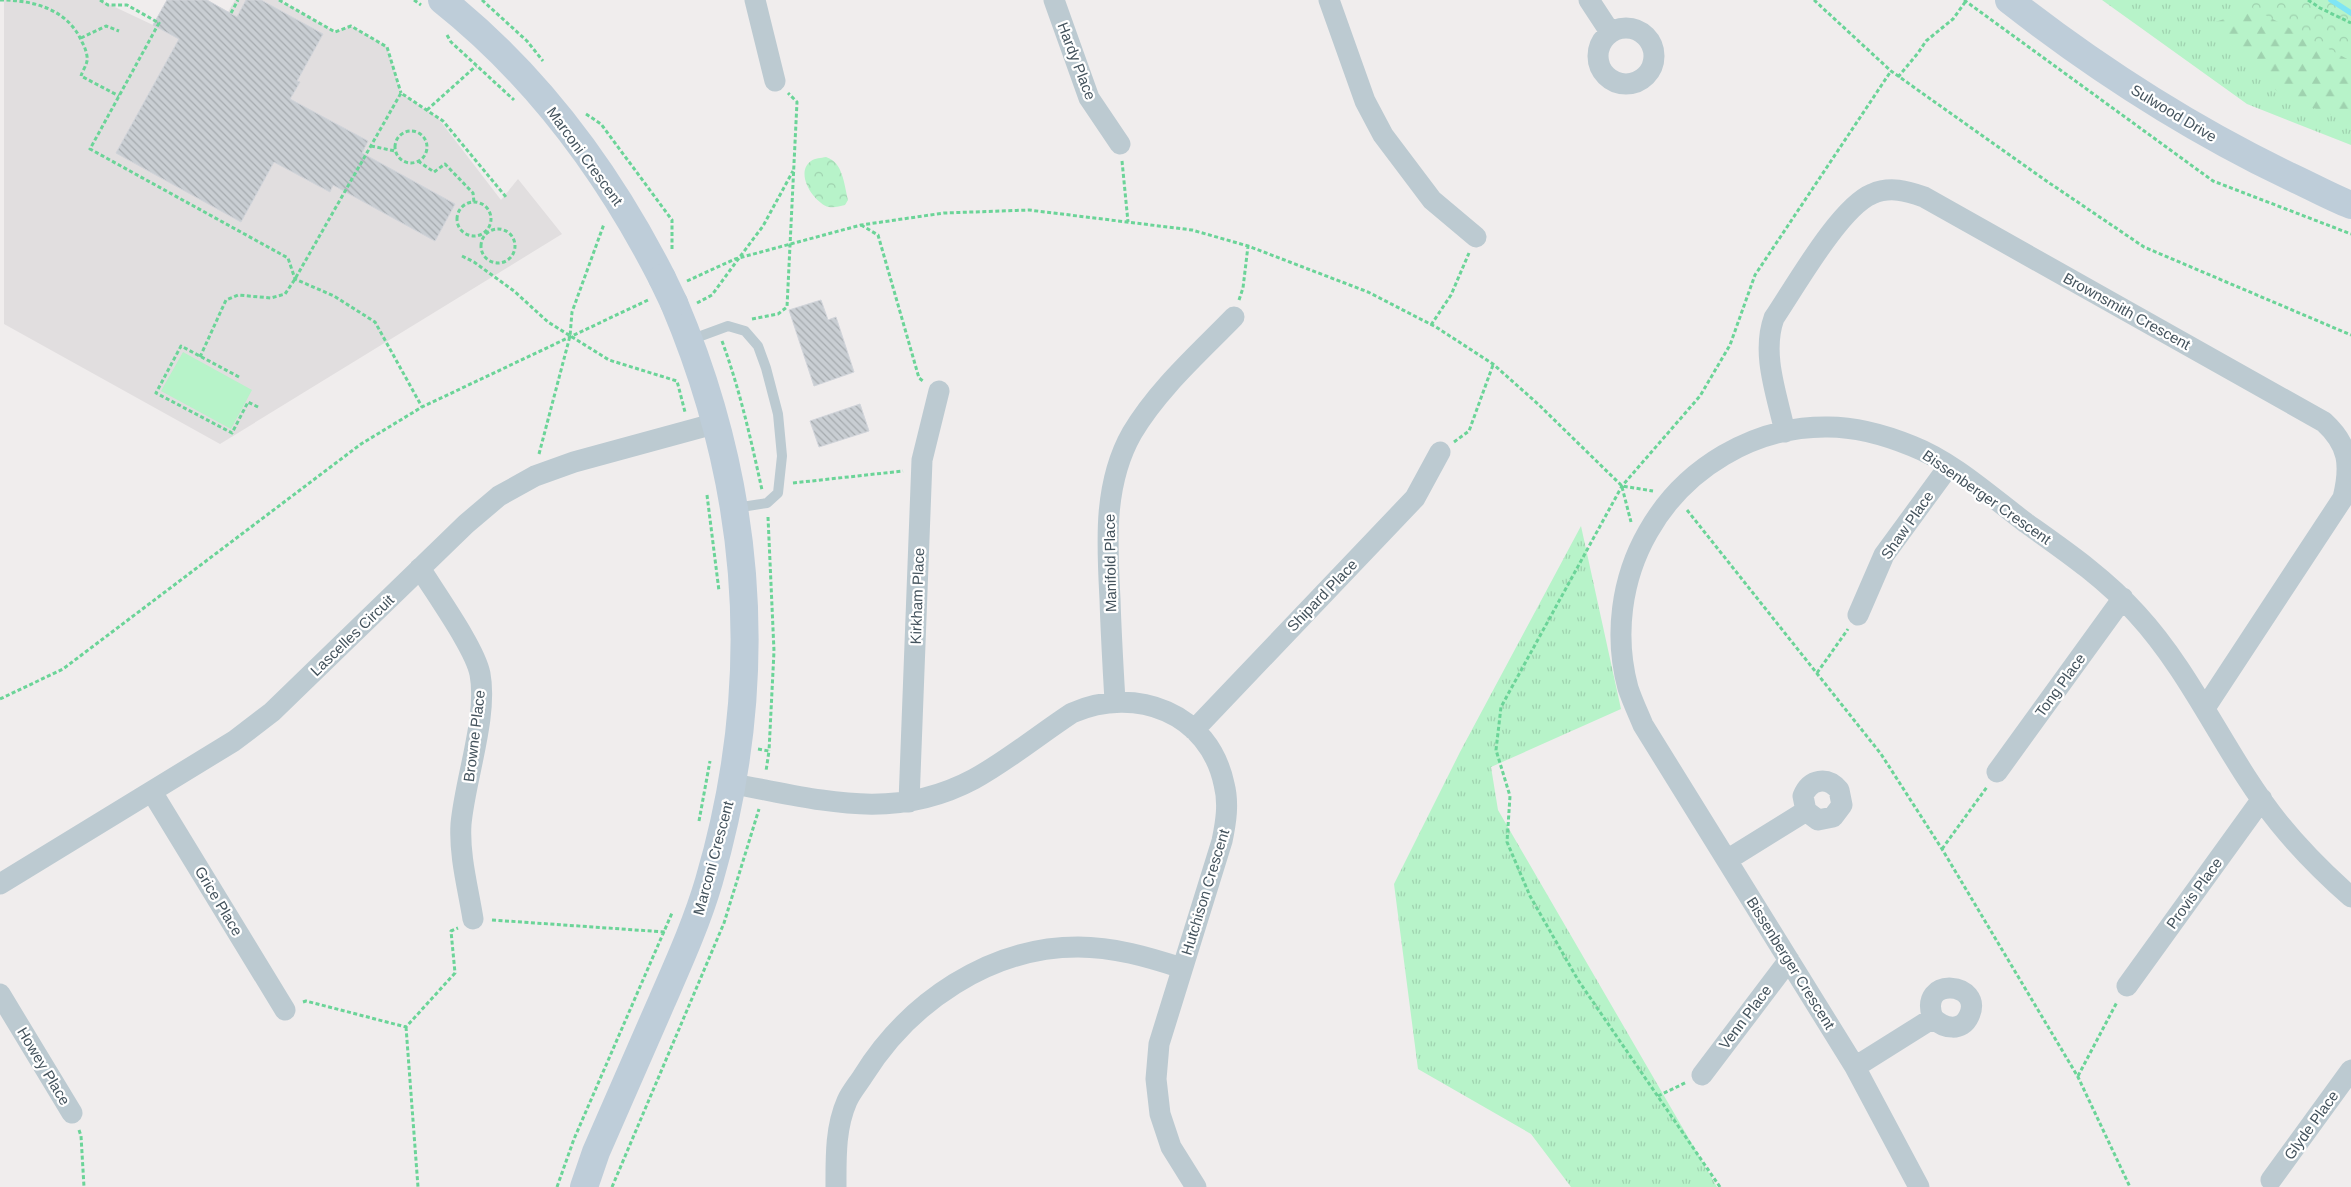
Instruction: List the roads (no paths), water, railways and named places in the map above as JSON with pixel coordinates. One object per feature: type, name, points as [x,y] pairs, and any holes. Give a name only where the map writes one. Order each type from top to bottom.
[{"type":"street","name":"Marconi Crescent","points":[[442,0],[507,59],[569,131],[619,199],[673,293],[717,423],[735,508],[744,594],[746,646],[743,715],[733,784],[709,881],[677,933],[584,1187]]},
{"type":"street","points":[[756,0],[774,81]]},
{"type":"street","name":"Hardy Place","points":[[1054,0],[1089,98],[1120,144]]},
{"type":"street","points":[[1328,0],[1365,102],[1383,135],[1432,200],[1476,237]]},
{"type":"street","points":[[1589,0],[1610,32]]},
{"type":"street","name":"Sulwood Drive","points":[[2008,0],[2103,70],[2197,128],[2246,155],[2351,205]]},
{"type":"street","name":"Brownsmith Crescent","points":[[1784,432],[1769,359],[1769,333],[1774,318],[1851,207],[1870,194],[1881,191],[1903,190],[1924,197],[2324,422],[2337,434],[2345,450],[2348,479],[2343,498],[2204,708]]},
{"type":"street","name":"Manifold Place","points":[[1115,701],[1107,544],[1111,496],[1117,468],[1132,434],[1152,404],[1234,317]]},
{"type":"street","name":"Kirkham Place","points":[[909,802],[922,469],[939,391]]},
{"type":"street","name":"Lascelles Circuit","points":[[0,884],[234,741],[272,712],[466,524],[499,496],[542,473],[574,462],[717,423]]},
{"type":"street","name":"Bissenberger Crescent","points":[[1919,1187],[1855,1067],[1643,725],[1628,689],[1621,651],[1621,626],[1626,588],[1632,565],[1648,531],[1675,494],[1694,476],[1724,454],[1745,444],[1784,432],[1827,426],[1869,431],[1914,446],[1949,466],[2075,558],[2123,598],[2168,652],[2278,822],[2315,864],[2351,897]]},
{"type":"street","name":"Shipard Place","points":[[1194,730],[1415,498],[1440,452]]},
{"type":"street","name":"Shaw Place","points":[[1858,615],[1884,556],[1949,466]]},
{"type":"street","name":"Browne Place","points":[[420,568],[470,651],[480,672],[482,696],[461,825],[462,851],[472,919]]},
{"type":"street","name":"Tong Place","points":[[1997,772],[2123,598]]},
{"type":"street","name":"Hutchison Crescent","points":[[733,784],[836,802],[873,806],[909,802],[943,793],[975,778],[1072,713],[1086,707],[1126,700],[1157,706],[1176,716],[1194,730],[1210,749],[1222,773],[1227,814],[1222,841],[1159,1044],[1156,1079],[1160,1114],[1171,1147],[1196,1187]]},
{"type":"street","name":"Grice Place","points":[[152,792],[285,1010]]},
{"type":"street","name":"Provis Place","points":[[2127,986],[2262,799]]},
{"type":"street","points":[[1727,860],[1806,811]]},
{"type":"street","points":[[836,1187],[836,1152],[848,1101],[879,1053],[903,1025],[937,995],[982,969],[1014,956],[1051,949],[1097,947],[1138,954],[1182,968]]},
{"type":"street","name":"Venn Place","points":[[1702,1075],[1789,960]]},
{"type":"street","name":"Howey Place","points":[[0,994],[72,1113]]},
{"type":"street","points":[[1855,1067],[1934,1018]]},
{"type":"street","name":"Glyde Place","points":[[2271,1180],[2351,1070]]},
{"type":"lane","points":[[690,340],[728,326],[745,331],[758,346],[766,368],[778,414],[782,456],[778,493],[774,499],[765,503],[735,508]]},
{"type":"waterway","points":[[2331,0],[2351,13]]}]
